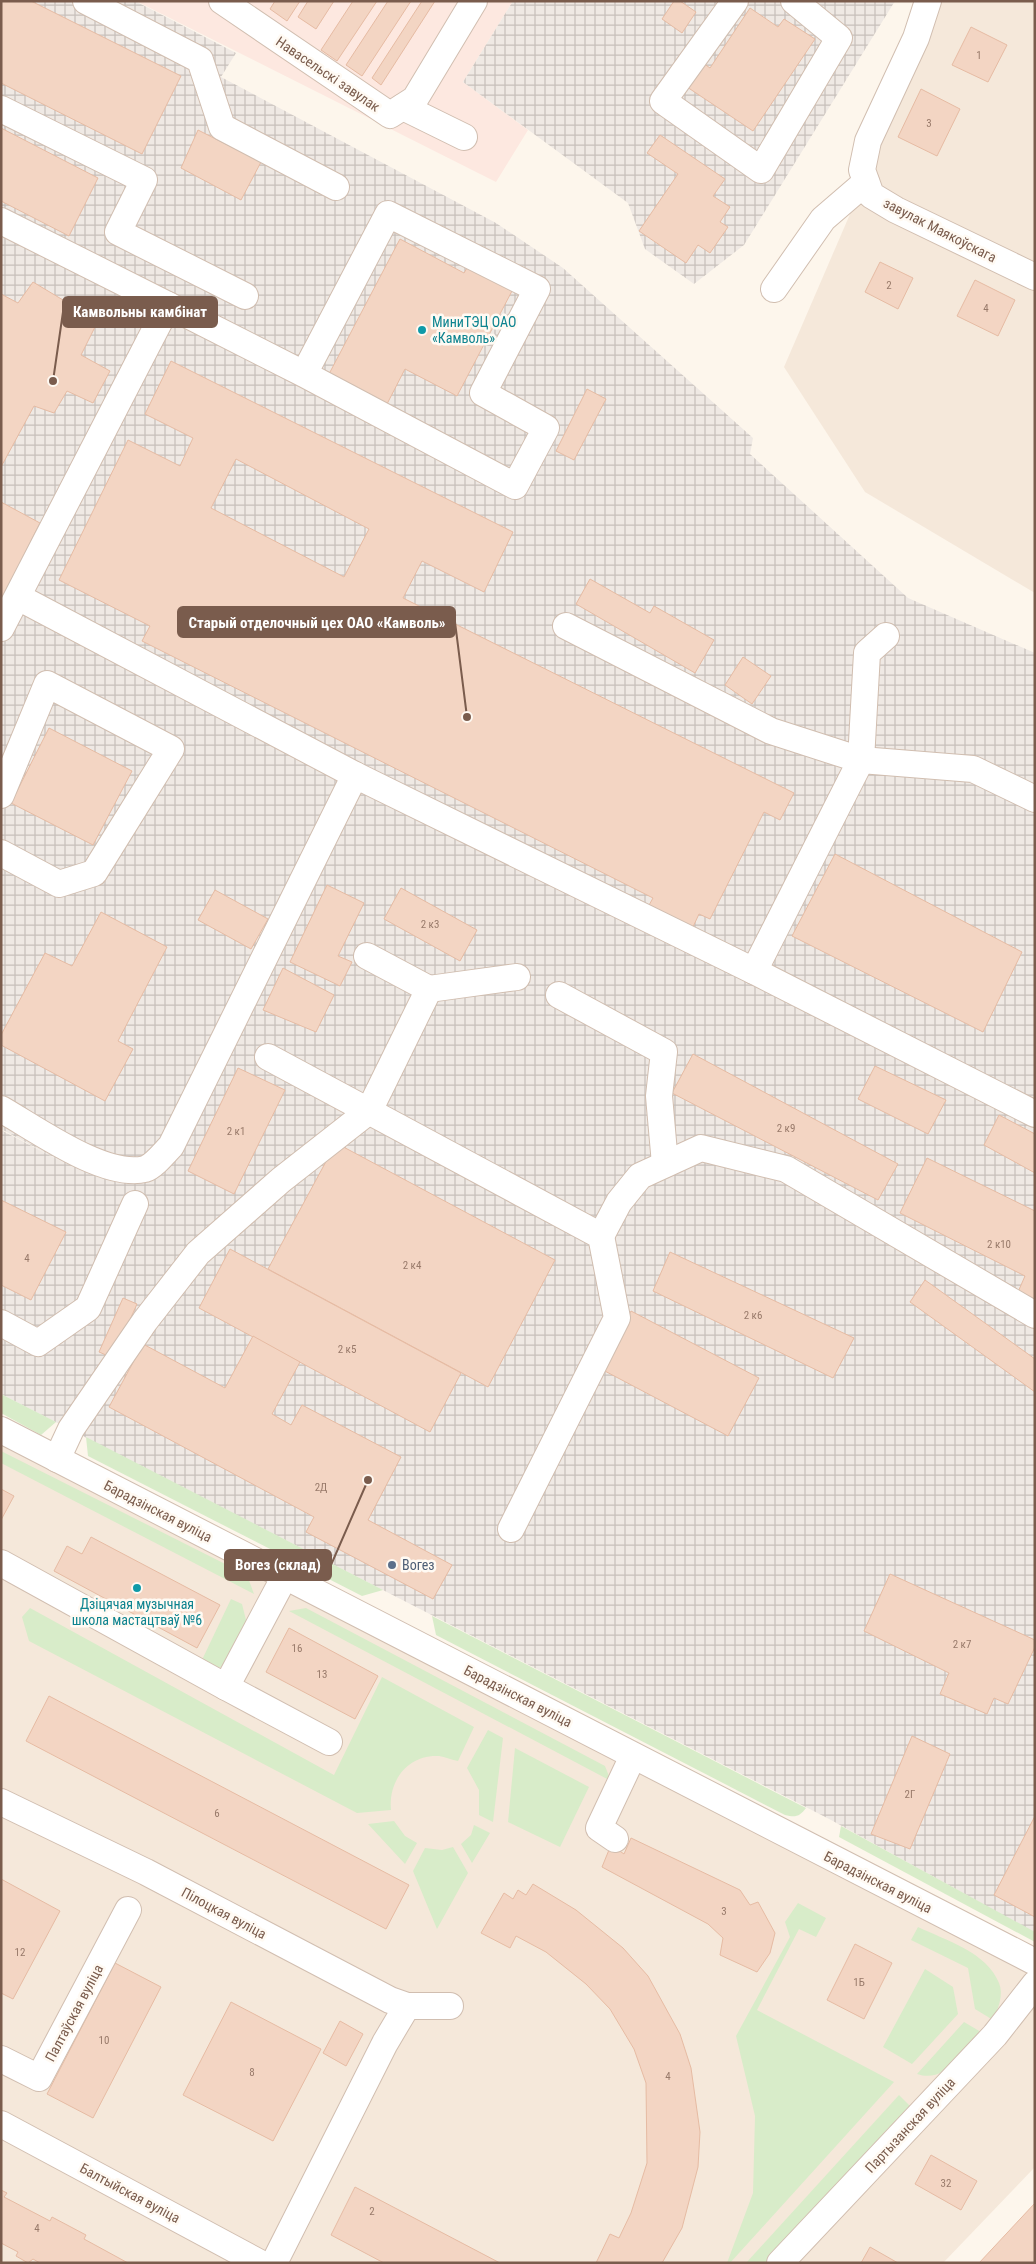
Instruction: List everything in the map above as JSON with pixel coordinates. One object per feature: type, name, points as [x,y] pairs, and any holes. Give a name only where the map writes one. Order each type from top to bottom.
[{"type":"street","points":[[86,1],[200,60],[222,128],[336,187]]},
{"type":"street","name":"Навасельскі завулак","points":[[222,1],[390,115],[403,107]]},
{"type":"street","points":[[403,107],[415,99],[474,1]]},
{"type":"street","points":[[736,1],[664,101],[761,170],[839,38],[794,1]]},
{"type":"street","points":[[774,289],[823,219],[866,182],[862,170],[868,140],[916,38],[928,1]]},
{"type":"street","points":[[403,107],[464,137]]},
{"type":"street","points":[[1,109],[144,180],[98,270]]},
{"type":"street","name":"завулак Маякоўскага","points":[[866,182],[871,195],[896,210],[1035,277]]},
{"type":"street","points":[[1,221],[304,374],[515,486],[546,428],[483,393],[538,289],[388,214],[304,374]]},
{"type":"street","points":[[118,232],[245,296]]},
{"type":"street","points":[[1,628],[168,304]]},
{"type":"street","points":[[18,597],[355,775],[754,971],[1035,1114]]},
{"type":"street","points":[[566,626],[771,731],[861,760],[973,769],[1035,799]]},
{"type":"street","points":[[754,971],[861,760],[867,653],[886,636]]},
{"type":"street","points":[[1,795],[47,684],[171,749],[94,873],[60,884],[1,853]]},
{"type":"street","points":[[1,1109],[94,1162],[127,1170],[146,1168],[171,1146],[355,775]]},
{"type":"street","points":[[367,956],[429,990],[517,977]]},
{"type":"street","points":[[57,1459],[71,1430],[145,1321],[198,1253],[281,1180],[369,1111],[429,990]]},
{"type":"street","points":[[559,995],[664,1052],[659,1096],[665,1164]]},
{"type":"street","points":[[268,1057],[601,1236]]},
{"type":"street","points":[[510,1530],[617,1318],[601,1236],[619,1202],[640,1176],[701,1148],[786,1168],[1035,1315]]},
{"type":"street","points":[[1,1323],[38,1343],[88,1308],[135,1204]]},
{"type":"street","name":"Барадзінская вуліца","points":[[1,1430],[1035,1962]]},
{"type":"street","points":[[1,1564],[329,1742]]},
{"type":"street","points":[[226,1687],[285,1576]]},
{"type":"street","points":[[615,1839],[599,1828],[633,1756]]},
{"type":"street","name":"Пілоцкая вуліца","points":[[1,1802],[146,1872],[390,2000],[407,2006],[450,2006]]},
{"type":"street","name":"Палтаўская вуліца","points":[[1,2059],[39,2078],[128,1910]]},
{"type":"street","name":"Партызанская вуліца","points":[[780,2263],[995,2035],[1035,1984]]},
{"type":"street","points":[[274,2263],[381,2051],[407,2006]]},
{"type":"street","name":"Балтыйская вуліца","points":[[1,2124],[260,2263]]},
{"type":"shaded area","points":[[1,1],[135,1],[236,53],[221,77],[496,223],[563,268],[753,438],[750,454],[908,598],[1035,653],[1035,1933],[831,1820],[1,1394],[1,1130],[68,1165],[1,1129]]},
{"type":"shaded area","points":[[136,1],[513,1],[463,82],[528,130],[496,182]]},
{"type":"shaded area","points":[[513,1],[895,1],[744,245],[694,284],[645,249],[628,203],[463,82]]},
{"type":"shaded area","points":[[942,1],[1035,1],[1035,593],[865,492],[784,367]]},
{"type":"shaded area","points":[[1,1443],[1035,1977],[1035,2167],[943,2263],[1,2263]]},
{"type":"green space","points":[[1,1394],[56,1422],[41,1435],[1,1413]]},
{"type":"green space","points":[[86,1437],[383,1590],[362,1596],[88,1456]]},
{"type":"green space","points":[[1,1451],[247,1575],[254,1594],[1,1463]]},
{"type":"green space","points":[[231,1599],[242,1604],[247,1624],[227,1665],[214,1669],[201,1662]]},
{"type":"green space","points":[[30,1608],[334,1775],[382,1677],[474,1727],[458,1761],[439,1756],[418,1760],[402,1771],[397,1780],[391,1799],[391,1810],[357,1813],[29,1641],[22,1617]]},
{"type":"green space","points":[[306,1608],[605,1766],[611,1781],[289,1611]]},
{"type":"green space","points":[[432,1616],[806,1808],[797,1816],[785,1815],[436,1635]]},
{"type":"green space","points":[[488,1730],[503,1738],[493,1822],[479,1815],[479,1790],[467,1768]]},
{"type":"green space","points":[[515,1748],[589,1787],[560,1847],[508,1822]]},
{"type":"green space","points":[[394,1821],[405,1836],[417,1843],[405,1864],[368,1824]]},
{"type":"green space","points":[[474,1825],[490,1833],[472,1863],[461,1844],[471,1835]]},
{"type":"green space","points":[[841,1826],[1035,1932],[1035,1942],[839,1837]]},
{"type":"green space","points":[[453,1847],[468,1873],[437,1929],[413,1871],[425,1848],[442,1850]]},
{"type":"green space","points":[[798,1903],[826,1918],[816,1937],[799,1929],[757,2010],[894,2082],[730,2263],[727,2263],[753,2193],[755,2116],[736,2036],[790,1937],[785,1922]]},
{"type":"green space","points":[[918,1927],[964,1948],[985,1963],[993,1972],[999,1983],[1001,1997],[993,2020],[975,2009],[968,1968],[911,1940]]},
{"type":"green space","points":[[925,1969],[953,1987],[958,2014],[912,2064],[883,2047]]},
{"type":"green space","points":[[964,2022],[981,2032],[953,2064],[937,2074],[927,2076],[917,2074]]},
{"type":"green space","points":[[899,2095],[910,2106],[765,2263],[746,2263]]},
{"type":"building","points":[[1,1],[31,1],[181,76],[142,154],[1,83]]},
{"type":"building","points":[[275,1],[300,1],[287,21],[270,9]]},
{"type":"building","points":[[308,1],[334,1],[316,29],[298,17]]},
{"type":"building","points":[[353,1],[377,1],[337,61],[321,50]]},
{"type":"building","points":[[388,1],[411,1],[362,76],[346,65]]},
{"type":"building","points":[[422,1],[435,1],[381,85],[372,78]]},
{"type":"building","points":[[674,1],[680,1],[696,12],[682,33],[662,19]]},
{"type":"building","points":[[750,8],[778,27],[784,19],[815,39],[753,131],[687,87],[703,63],[710,68]]},
{"type":"building","points":[[971,27],[1007,45],[988,82],[952,65]]},
{"type":"building","points":[[921,89],[960,109],[937,156],[898,137]]},
{"type":"building","points":[[1,128],[98,178],[69,236],[1,201]]},
{"type":"building","points":[[198,130],[261,162],[241,200],[181,168]]},
{"type":"building","points":[[660,135],[725,179],[713,196],[730,207],[720,222],[728,227],[710,253],[698,245],[686,263],[639,231],[678,174],[647,153]]},
{"type":"building","name":"МиниТЭЦ ОАО «Камволь»","points":[[400,239],[464,273],[467,268],[512,291],[457,396],[405,369],[387,404],[329,374]]},
{"type":"building","points":[[880,262],[913,278],[898,309],[865,292]]},
{"type":"building","points":[[975,280],[1015,300],[998,336],[957,316]]},
{"type":"building","points":[[33,282],[98,321],[81,355],[110,371],[93,403],[67,391],[54,413],[34,406],[1,467],[1,294],[18,303]]},
{"type":"building","points":[[171,361],[513,532],[484,592],[422,561],[403,598],[794,793],[780,820],[764,812],[710,919],[699,914],[692,929],[648,907],[653,898],[142,641],[150,626],[59,580],[128,440],[180,466],[193,438],[145,414]],"holes":[[[236,459],[369,529],[344,577],[211,508]]]},
{"type":"building","points":[[587,389],[606,399],[574,460],[556,451]]},
{"type":"building","points":[[1,502],[40,523],[1,601]]},
{"type":"building","points":[[590,579],[650,613],[654,606],[714,640],[695,673],[576,604]]},
{"type":"building","points":[[743,657],[771,676],[752,704],[725,685]]},
{"type":"building","points":[[49,728],[132,771],[93,845],[11,803]]},
{"type":"building","points":[[835,854],[1022,952],[983,1032],[792,936]]},
{"type":"building","points":[[327,885],[364,903],[338,956],[352,962],[340,986],[290,962]]},
{"type":"building","points":[[401,888],[477,930],[460,961],[384,919]]},
{"type":"building","points":[[215,890],[268,919],[251,949],[198,920]]},
{"type":"building","points":[[101,912],[167,947],[118,1041],[133,1049],[105,1101],[1,1045],[1,1035],[45,953],[72,966]]},
{"type":"building","points":[[283,968],[334,995],[316,1032],[263,1010]]},
{"type":"building","points":[[693,1054],[898,1164],[878,1200],[672,1093]]},
{"type":"building","points":[[875,1066],[946,1100],[928,1134],[858,1099]]},
{"type":"building","points":[[238,1068],[285,1090],[234,1194],[188,1171]]},
{"type":"building","points":[[999,1115],[1035,1134],[1035,1173],[984,1145]]},
{"type":"building","points":[[336,1143],[555,1260],[488,1387],[268,1269]]},
{"type":"building","points":[[927,1158],[1035,1211],[1035,1300],[1018,1292],[1025,1276],[900,1213]]},
{"type":"building","points":[[1,1200],[66,1232],[31,1300],[1,1285]]},
{"type":"building","points":[[230,1249],[461,1373],[430,1432],[199,1308]]},
{"type":"building","points":[[670,1252],[854,1338],[833,1378],[653,1291]]},
{"type":"building","points":[[925,1280],[1035,1359],[1035,1392],[910,1302]]},
{"type":"building","points":[[123,1298],[137,1304],[113,1358],[99,1352]]},
{"type":"building","points":[[631,1311],[759,1378],[728,1436],[601,1369]]},
{"type":"building","points":[[253,1336],[300,1362],[272,1414],[291,1425],[302,1405],[401,1457],[368,1520],[452,1565],[433,1599],[306,1532],[314,1517],[109,1407],[143,1344],[225,1388]]},
{"type":"building","points":[[1,1489],[14,1496],[1,1520]]},
{"type":"building","name":"Дзіцячая музычная школа мастацтваў №6","points":[[91,1537],[220,1605],[197,1648],[54,1571],[67,1546],[82,1554]]},
{"type":"building","points":[[890,1574],[1035,1640],[1035,1647],[1008,1704],[994,1698],[987,1714],[940,1694],[949,1673],[864,1631]]},
{"type":"building","points":[[289,1628],[378,1676],[355,1719],[266,1672]]},
{"type":"building","points":[[49,1696],[409,1885],[386,1929],[26,1741]]},
{"type":"building","points":[[912,1736],[950,1754],[910,1849],[871,1834]]},
{"type":"building","points":[[1035,1816],[1035,1917],[994,1895]]},
{"type":"building","points":[[631,1838],[740,1890],[750,1905],[758,1902],[775,1933],[770,1953],[757,1972],[720,1955],[723,1938],[708,1924],[602,1867],[611,1845],[624,1854]]},
{"type":"building","points":[[1,1879],[60,1911],[13,1999],[1,1993]]},
{"type":"building","points":[[533,1884],[576,1910],[623,1948],[648,1976],[680,2034],[691,2068],[700,2132],[698,2167],[682,2228],[662,2263],[596,2263],[610,2234],[619,2238],[631,2213],[647,2163],[646,2083],[634,2049],[610,2009],[586,1984],[546,1952],[516,1936],[510,1948],[481,1933],[504,1893],[513,1899],[518,1890],[526,1895]]},
{"type":"building","points":[[855,1944],[892,1963],[864,2019],[827,2000]]},
{"type":"building","points":[[115,1963],[161,1987],[93,2118],[47,2094]]},
{"type":"building","points":[[231,2002],[321,2049],[273,2141],[183,2095]]},
{"type":"building","points":[[340,2021],[363,2034],[346,2066],[323,2053]]},
{"type":"building","points":[[931,2155],[977,2181],[961,2210],[915,2184]]},
{"type":"building","points":[[355,2187],[500,2263],[384,2263],[331,2235]]},
{"type":"building","points":[[1,2190],[7,2193],[4,2197],[50,2221],[52,2217],[86,2235],[84,2239],[128,2263],[40,2263],[33,2259],[28,2263],[16,2256],[18,2252],[1,2243]]},
{"type":"building","points":[[1035,2203],[1035,2263],[979,2263]]},
{"type":"building","points":[[870,2247],[898,2263],[861,2263]]},
{"type":"place","name":"МиниТЭЦ ОАО «Камволь»","points":[[422,330]]},
{"type":"place","name":"Камвольны камбінат","points":[[53,381]]},
{"type":"place","name":"Старый отделочный цех ОАО «Камволь»","points":[[467,717]]},
{"type":"place","name":"Вогез (склад)","points":[[368,1480]]},
{"type":"place","name":"Вогез","points":[[392,1565]]},
{"type":"place","name":"Дзіцячая музычная школа мастацтваў №6","points":[[137,1588]]}]
